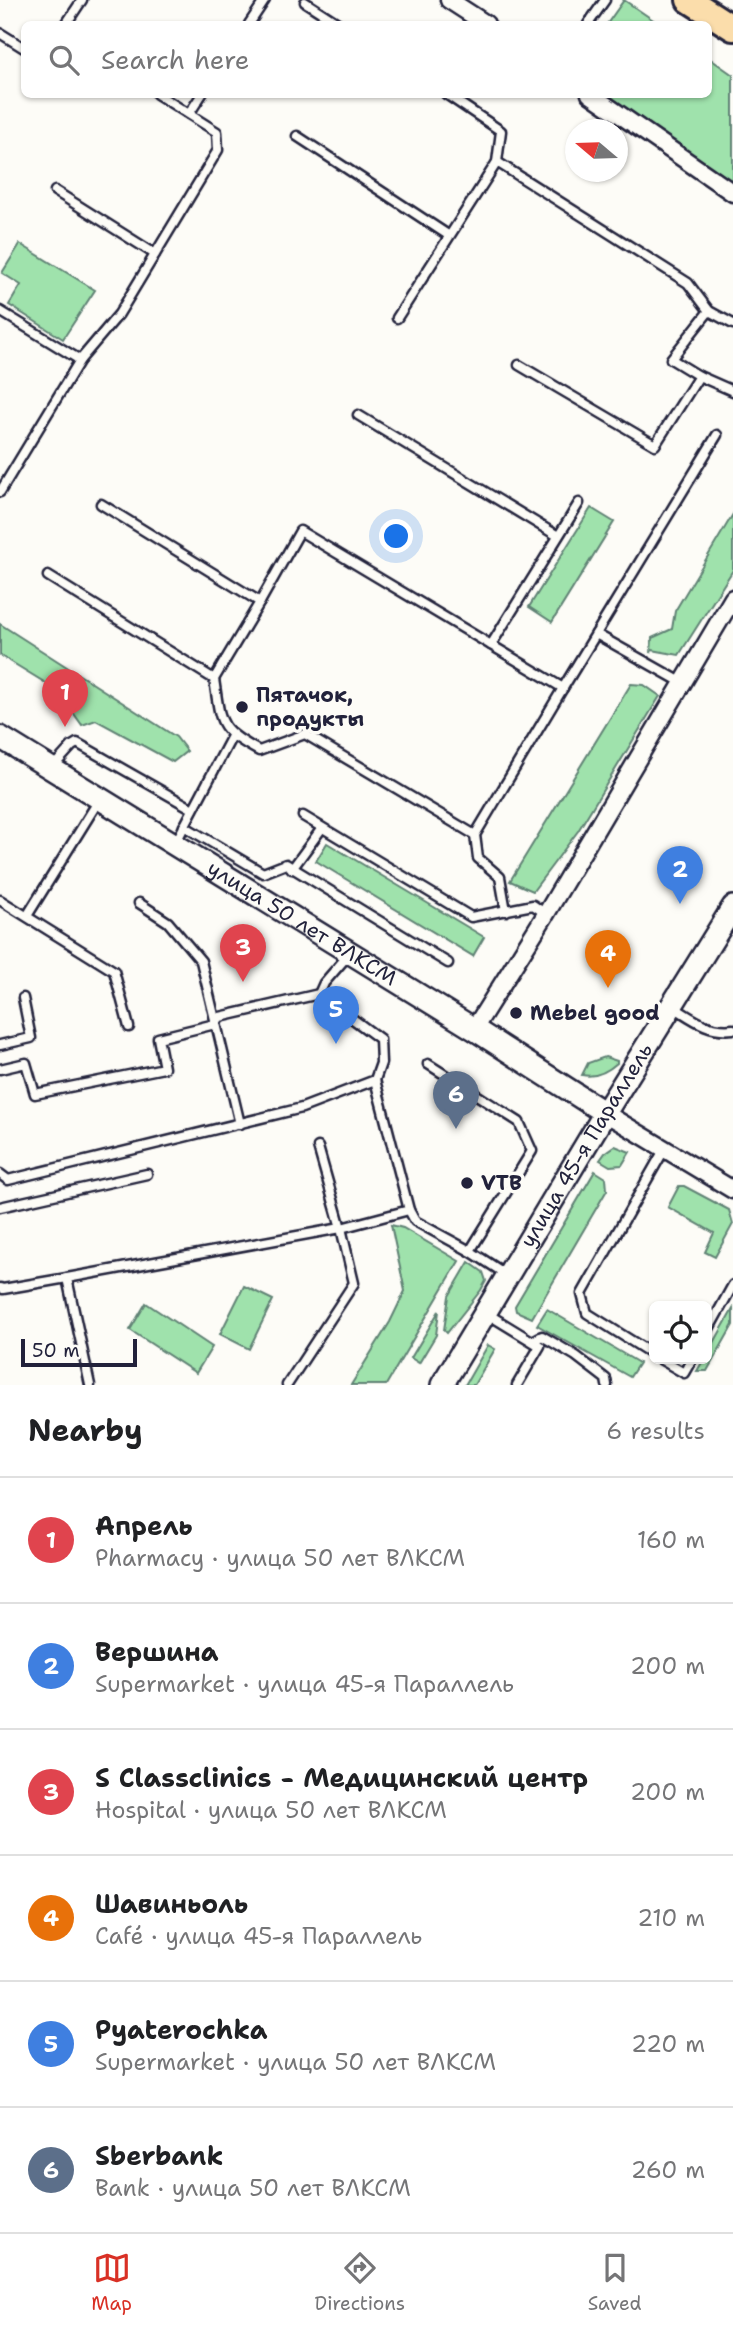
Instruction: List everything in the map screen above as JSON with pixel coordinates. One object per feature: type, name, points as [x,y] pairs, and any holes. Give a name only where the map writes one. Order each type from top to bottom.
[{"type":"main road","points":[[689,0],[733,28]]},
{"type":"street","points":[[449,0],[481,21]]},
{"type":"street","points":[[596,98],[733,193]]},
{"type":"street","points":[[474,1029],[546,914],[733,598]]},
{"type":"street","name":"улица 50 лет ВЛКСМ","points":[[0,737],[100,798],[180,834],[350,953],[605,1113]]},
{"type":"street","name":"улица 45-я Параллель","points":[[446,1384],[506,1275],[733,907]]},
{"type":"street","points":[[605,1113],[733,1190]]},
{"type":"lane","points":[[68,21],[82,0]]},
{"type":"lane","points":[[251,21],[265,0]]},
{"type":"lane","points":[[590,21],[605,0]]},
{"type":"lane","points":[[304,1],[334,21]]},
{"type":"lane","points":[[0,33],[21,46]]},
{"type":"lane","points":[[0,492],[80,360],[119,314],[218,150],[217,132],[163,98]]},
{"type":"lane","points":[[189,114],[199,98]]},
{"type":"lane","points":[[397,318],[497,162],[501,131],[452,98]]},
{"type":"lane","points":[[296,136],[448,235]]},
{"type":"lane","points":[[497,162],[688,283],[709,311],[733,324]]},
{"type":"lane","points":[[55,191],[155,254]]},
{"type":"lane","points":[[0,311],[80,360]]},
{"type":"lane","points":[[709,311],[671,359],[699,376],[733,391]]},
{"type":"lane","points":[[519,365],[655,445],[699,376]]},
{"type":"lane","points":[[358,415],[558,536]]},
{"type":"lane","points":[[506,911],[500,877],[478,858],[475,835],[717,435]]},
{"type":"lane","points":[[491,645],[579,503]]},
{"type":"lane","points":[[101,504],[260,602]]},
{"type":"lane","points":[[475,835],[305,734],[259,751],[232,737],[221,721],[214,678],[300,531],[563,688]]},
{"type":"lane","points":[[48,576],[214,678]]},
{"type":"lane","points":[[596,634],[683,682]]},
{"type":"lane","points":[[232,737],[180,834],[263,873],[286,864],[448,963]]},
{"type":"lane","points":[[52,768],[78,743],[193,809]]},
{"type":"lane","points":[[27,916],[100,798]]},
{"type":"lane","points":[[303,817],[471,917],[533,905],[546,914]]},
{"type":"lane","points":[[292,869],[322,828]]},
{"type":"lane","points":[[0,900],[114,971],[128,1027]]},
{"type":"lane","points":[[139,903],[168,922],[201,961],[240,1124]]},
{"type":"lane","points":[[319,994],[324,983],[350,953]]},
{"type":"lane","points":[[0,1069],[26,1063],[35,1094],[164,1068],[158,1038],[215,1024],[220,1017],[319,994]]},
{"type":"lane","points":[[319,994],[380,1040],[381,1063],[375,1080],[415,1221],[470,1251],[506,1275]]},
{"type":"lane","points":[[0,1045],[32,1038],[23,998]]},
{"type":"lane","points":[[672,1006],[706,1028],[719,1031],[733,1029]]},
{"type":"lane","points":[[428,1064],[519,1122],[532,1152],[470,1251]]},
{"type":"lane","points":[[0,1174],[8,1180],[240,1124],[302,1108],[375,1080]]},
{"type":"lane","points":[[287,1385],[354,1283],[318,1147]]},
{"type":"lane","points":[[649,1352],[587,1313],[582,1294],[664,1150]]},
{"type":"lane","points":[[0,1208],[147,1174]]},
{"type":"lane","points":[[0,1288],[341,1227],[410,1210]]},
{"type":"lane","points":[[67,1278],[90,1385]]},
{"type":"lane","points":[[712,1323],[733,1285]]},
{"type":"lane","points":[[485,1312],[540,1346],[517,1385]]},
{"type":"lane","points":[[533,1341],[542,1336],[565,1349],[606,1378],[607,1385]]},
{"type":"lane","points":[[669,1364],[684,1373],[689,1364]]},
{"type":"green space","points":[[624,0],[655,21],[609,21]]},
{"type":"green space","points":[[712,60],[733,75],[733,184],[609,98],[712,98]]},
{"type":"green space","points":[[20,244],[95,290],[63,339],[9,305],[21,285],[2,273]]},
{"type":"green space","points":[[591,508],[614,522],[552,622],[529,607]]},
{"type":"green space","points":[[733,514],[733,570],[679,655],[652,650],[651,653],[652,638],[672,629],[675,611]]},
{"type":"green space","points":[[0,624],[176,737],[187,751],[173,762],[96,720],[82,725],[57,690],[0,655]]},
{"type":"green space","points":[[631,684],[644,685],[660,696],[578,831],[533,891],[510,881]]},
{"type":"green space","points":[[327,843],[484,937],[473,956],[316,861]]},
{"type":"green space","points":[[605,1057],[617,1063],[601,1074],[582,1075],[588,1063]]},
{"type":"green space","points":[[615,1146],[630,1152],[622,1165],[610,1166],[600,1160]]},
{"type":"green space","points":[[595,1171],[606,1178],[607,1190],[532,1318],[516,1311],[515,1306]]},
{"type":"green space","points":[[679,1186],[684,1186],[729,1210],[733,1224],[715,1257],[705,1252],[714,1233],[668,1207]]},
{"type":"green space","points":[[391,1225],[403,1228],[459,1261],[386,1385],[351,1385],[390,1322],[405,1291]]},
{"type":"green space","points":[[469,1262],[483,1272],[486,1281],[447,1333],[444,1330],[449,1296]]},
{"type":"green space","points":[[244,1286],[273,1300],[249,1349],[220,1334]]},
{"type":"green space","points":[[146,1303],[212,1347],[196,1373],[130,1330]]},
{"type":"green space","points":[[547,1309],[639,1363],[630,1377],[537,1325]]},
{"type":"green space","points":[[733,1309],[733,1325],[712,1362],[712,1346]]},
{"type":"green space","points":[[439,1311],[436,1335],[419,1363],[411,1358]]},
{"type":"green space","points":[[488,1345],[495,1349],[474,1385],[465,1385]]},
{"type":"green space","points":[[701,1364],[711,1364],[707,1371],[697,1371]]},
{"type":"place","name":"Пятачок, продукты","points":[[242,707]]},
{"type":"place","name":"Апрель","points":[[65,727]]},
{"type":"place","name":"Вершина","points":[[680,904]]},
{"type":"place","name":"S Classclinics - Медицинский центр","points":[[243,982]]},
{"type":"place","name":"Шавиньоль","points":[[608,988]]},
{"type":"place","name":"Mebel good","points":[[516,1013]]},
{"type":"place","name":"Pyaterochka","points":[[336,1044]]},
{"type":"place","name":"Sberbank","points":[[456,1129]]},
{"type":"place","name":"VTB","points":[[467,1183]]}]
